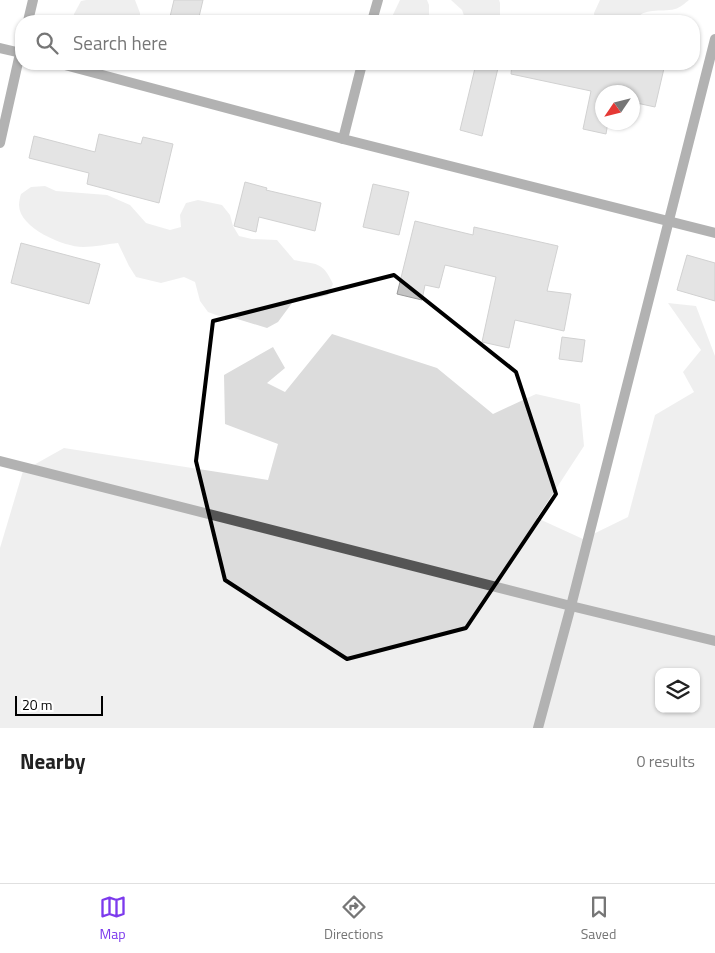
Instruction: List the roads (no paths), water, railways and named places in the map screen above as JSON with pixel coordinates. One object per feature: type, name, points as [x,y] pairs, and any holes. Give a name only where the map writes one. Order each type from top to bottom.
[{"type":"street","points":[[29,15],[33,0]]},
{"type":"street","points":[[374,15],[378,0]]},
{"type":"street","points":[[538,728],[571,606],[715,39]]},
{"type":"street","points":[[0,48],[15,51]]},
{"type":"street","points":[[0,143],[17,70]]},
{"type":"street","points":[[84,70],[343,139],[715,233]]},
{"type":"street","points":[[343,139],[360,70]]},
{"type":"street","points":[[0,461],[571,606],[715,640]]}]
